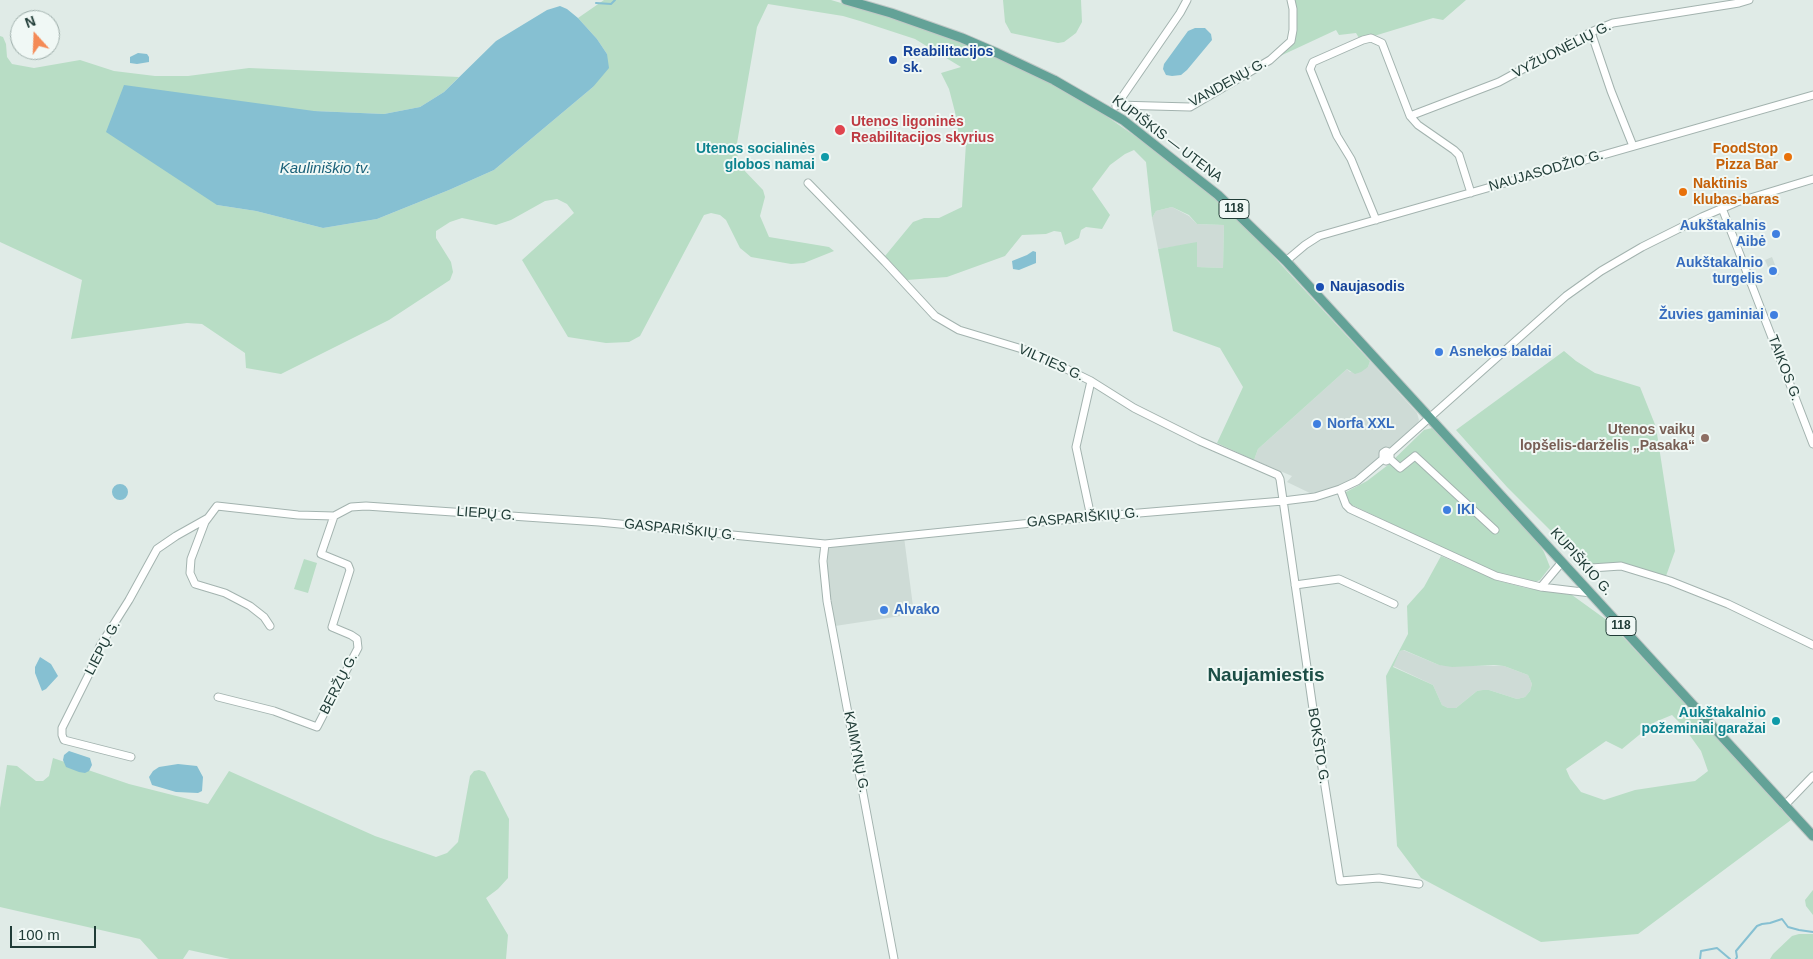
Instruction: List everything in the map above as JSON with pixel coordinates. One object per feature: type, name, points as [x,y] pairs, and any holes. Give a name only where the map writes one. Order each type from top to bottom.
[{"type":"main road","name":"KUPIŠKIS — UTENA","points":[[846,0],[930,26],[997,52],[1114,109],[1218,195],[1286,261],[1429,417]]},
{"type":"main road","name":"KUPIŠKIO G.","points":[[1429,417],[1813,836]]},
{"type":"street","points":[[1114,109],[1187,0]]},
{"type":"street","name":"VANDENŲ G.","points":[[1114,109],[1190,107],[1270,60],[1291,41],[1294,30],[1291,0]]},
{"type":"street","name":"VYŽUONĖLIŲ G.","points":[[1410,116],[1499,82],[1591,32],[1620,21],[1749,0]]},
{"type":"street","points":[[1591,32],[1611,91],[1633,146]]},
{"type":"street","points":[[1376,220],[1351,159],[1337,136],[1310,69],[1313,62],[1363,40],[1371,38],[1382,43],[1410,116],[1418,125],[1459,155],[1471,193]]},
{"type":"street","name":"NAUJASODŽIO G.","points":[[1286,261],[1315,238],[1813,95]]},
{"type":"street","name":"GASPARIŠKIŲ G.","points":[[548,518],[825,544],[1090,517],[1282,501],[1315,496],[1340,489],[1357,480],[1388,457],[1429,417],[1566,296],[1601,271],[1642,247],[1722,208],[1813,179]]},
{"type":"street","name":"VILTIES G.","points":[[808,183],[935,316],[959,330],[1032,352],[1090,380],[1134,408],[1200,441],[1274,472],[1280,479],[1282,501]]},
{"type":"street","name":"TAIKOS G.","points":[[1722,208],[1813,444]]},
{"type":"street","points":[[1090,380],[1076,447],[1090,517]]},
{"type":"street","points":[[1388,457],[1400,468],[1416,456],[1494,530]]},
{"type":"street","points":[[1340,489],[1350,509],[1496,576],[1541,587],[1591,593]]},
{"type":"street","name":"BOKŠTO G.","points":[[1282,501],[1340,881],[1379,878],[1419,884]]},
{"type":"street","name":"LIEPŲ G.","points":[[131,757],[64,740],[62,728],[89,674],[100,646],[129,600],[157,549],[208,518],[217,506],[298,515],[334,516],[351,508],[366,506],[548,518]]},
{"type":"street","name":"BERŽŲ G.","points":[[218,697],[274,711],[317,727],[358,648],[357,639],[351,634],[332,627],[350,570],[348,564],[322,554],[334,516]]},
{"type":"street","points":[[208,518],[191,560],[190,573],[195,584],[225,593],[250,606],[270,626]]},
{"type":"street","name":"KAIMYNŲ G.","points":[[825,544],[823,561],[827,601],[894,959]]},
{"type":"street","points":[[1541,587],[1562,562]]},
{"type":"street","points":[[1591,568],[1621,566],[1670,581],[1728,604],[1813,645]]},
{"type":"street","points":[[1295,585],[1338,579],[1394,604]]},
{"type":"street","points":[[1784,806],[1813,776]]},
{"type":"shaded area","points":[[1172,207],[1189,216],[1197,224],[1224,225],[1223,268],[1197,267],[1197,243],[1158,249],[1152,218],[1156,211]]},
{"type":"shaded area","name":"Aukštakalnio turgelis","points":[[1772,257],[1779,275],[1772,277],[1765,260]]},
{"type":"shaded area","points":[[1370,361],[1417,413],[1419,420],[1365,472],[1340,487],[1314,495],[1287,482],[1292,476],[1254,460],[1258,449],[1347,369],[1350,372],[1368,367]]},
{"type":"shaded area","points":[[904,537],[914,614],[835,626],[829,596],[827,550],[829,547]]},
{"type":"shaded area","points":[[1403,650],[1439,665],[1504,666],[1528,675],[1532,684],[1530,691],[1525,697],[1517,699],[1489,690],[1477,691],[1456,708],[1448,708],[1442,705],[1433,685],[1393,666],[1400,651]]},
{"type":"green space","points":[[604,0],[831,0],[960,40],[1073,93],[1181,168],[1239,219],[1370,361],[1368,367],[1355,374],[1347,369],[1258,449],[1254,460],[1217,443],[1243,387],[1220,348],[1173,331],[1158,249],[1197,242],[1197,267],[1223,268],[1224,225],[1197,224],[1189,215],[1172,207],[1156,211],[1152,218],[1146,162],[1134,150],[1110,165],[1092,189],[1110,215],[1102,229],[1086,227],[1081,230],[1079,238],[1065,245],[1061,232],[1054,231],[1046,234],[1022,235],[1005,256],[947,277],[907,280],[885,256],[913,222],[924,218],[939,218],[962,207],[966,143],[959,136],[949,89],[941,73],[961,67],[915,39],[860,21],[843,16],[768,4],[757,27],[736,149],[738,158],[742,168],[763,190],[765,197],[760,216],[769,237],[829,247],[834,251],[804,263],[791,264],[751,257],[740,248],[726,220],[720,215],[711,213],[704,215],[640,336],[629,342],[606,343],[568,337],[522,260],[574,213],[567,204],[557,199],[545,201],[511,220],[496,225],[462,218],[450,222],[436,231],[436,238],[451,262],[453,272],[450,280],[389,320],[281,374],[246,368],[245,353],[202,324],[187,323],[71,339],[82,280],[0,242],[0,36],[3,37],[6,44],[7,57],[12,64],[34,68],[80,60],[114,71],[155,76],[188,76],[249,68],[459,77],[444,92],[420,107],[384,114],[314,111],[217,205],[256,211],[323,228],[377,219],[494,170],[593,87],[607,54],[597,39],[578,18]]},
{"type":"green space","points":[[1003,0],[1081,0],[1082,22],[1076,33],[1064,42],[1058,43],[1011,33],[1005,22]]},
{"type":"green space","points":[[1293,0],[1466,0],[1443,20],[1433,18],[1374,36],[1359,38],[1356,33],[1339,35],[1336,30],[1278,57],[1295,39],[1297,23]]},
{"type":"green space","points":[[1564,351],[1595,373],[1640,387],[1656,427],[1675,551],[1666,576],[1621,562],[1592,565],[1551,531],[1507,487],[1456,430]]},
{"type":"green space","points":[[1432,428],[1539,544],[1550,567],[1540,580],[1533,583],[1495,573],[1350,504],[1346,492],[1367,481],[1388,465],[1424,430]]},
{"type":"green space","points":[[1441,556],[1499,581],[1526,588],[1572,595],[1608,621],[1791,820],[1638,934],[1541,942],[1421,878],[1397,846],[1386,676],[1408,634],[1407,606],[1424,587]],"holes":[[[1404,650],[1439,665],[1452,667],[1504,666],[1528,675],[1532,684],[1530,691],[1525,697],[1517,699],[1489,690],[1477,691],[1456,708],[1448,708],[1442,705],[1433,685],[1393,667],[1400,651]],[[1672,715],[1683,726],[1701,751],[1708,771],[1695,781],[1635,790],[1604,800],[1581,792],[1570,778],[1566,769],[1606,741],[1622,749],[1655,722]]]},
{"type":"green space","points":[[304,559],[317,563],[308,593],[294,589]]},
{"type":"green space","points":[[53,758],[129,784],[208,804],[229,771],[375,836],[436,857],[447,853],[458,842],[470,776],[474,771],[485,772],[509,819],[508,878],[486,898],[508,935],[506,959],[230,959],[189,950],[183,959],[158,959],[140,939],[0,907],[0,808],[7,765],[17,766],[36,781],[43,781],[49,776]]},
{"type":"green space","points":[[1813,890],[1813,915],[1806,906],[1805,900]]},
{"type":"green space","points":[[1813,934],[1813,959],[1770,959],[1792,936]]},
{"type":"water","name":"Kauliniškio tv.","points":[[560,6],[578,18],[597,39],[607,54],[609,68],[593,87],[494,170],[377,219],[323,228],[256,211],[217,205],[106,132],[124,85],[314,111],[384,114],[420,107],[444,92],[496,41],[547,10]]},
{"type":"water","points":[[1195,28],[1205,28],[1211,34],[1212,40],[1181,75],[1166,75],[1163,69],[1164,64],[1188,31]]},
{"type":"water","points":[[138,53],[147,54],[149,62],[130,63],[130,57]]},
{"type":"water","points":[[1033,251],[1036,252],[1036,263],[1019,270],[1013,269],[1012,261]]},
{"type":"water","points":[[120,484],[126,486],[128,492],[126,498],[120,500],[114,498],[112,492],[114,486]]},
{"type":"water","points":[[40,657],[51,664],[58,676],[42,691],[35,673],[35,667]]},
{"type":"water","points":[[69,751],[90,758],[92,765],[89,771],[85,773],[79,772],[66,767],[63,760],[64,755]]},
{"type":"water","points":[[178,764],[197,766],[203,777],[202,791],[198,793],[176,792],[152,785],[149,777],[153,771],[159,767]]},
{"type":"waterway","points":[[596,3],[611,4],[615,0]]},
{"type":"waterway","points":[[1736,959],[1736,951],[1757,926],[1762,924],[1782,919],[1788,927],[1813,932]]},
{"type":"waterway","points":[[1700,959],[1701,951],[1717,948],[1730,959]]},
{"type":"place","name":"Reabilitacijos sk.","points":[[893,60]]},
{"type":"place","name":"Utenos ligoninės Reabilitacijos skyrius","points":[[840,130]]},
{"type":"place","name":"Utenos socialinės globos namai","points":[[825,157]]},
{"type":"place","name":"FoodStop Pizza Bar","points":[[1788,157]]},
{"type":"place","name":"Naktinis klubas-baras","points":[[1683,192]]},
{"type":"place","name":"Aukštakalnis Aibė","points":[[1776,234]]},
{"type":"place","name":"Aukštakalnio turgelis","points":[[1773,271]]},
{"type":"place","name":"Naujasodis","points":[[1320,287]]},
{"type":"place","name":"Žuvies gaminiai","points":[[1774,315]]},
{"type":"place","name":"Asnekos baldai","points":[[1439,352]]},
{"type":"place","name":"Norfa XXL","points":[[1317,424]]},
{"type":"place","name":"Utenos vaikų lopšelis-darželis „Pasaka“","points":[[1705,438]]},
{"type":"place","name":"IKI","points":[[1447,510]]},
{"type":"place","name":"Alvako","points":[[884,610]]},
{"type":"place","name":"Aukštakalnio požeminiai garažai","points":[[1776,721]]},
{"type":"district","name":"Naujamiestis","points":[[1266,676]]}]
